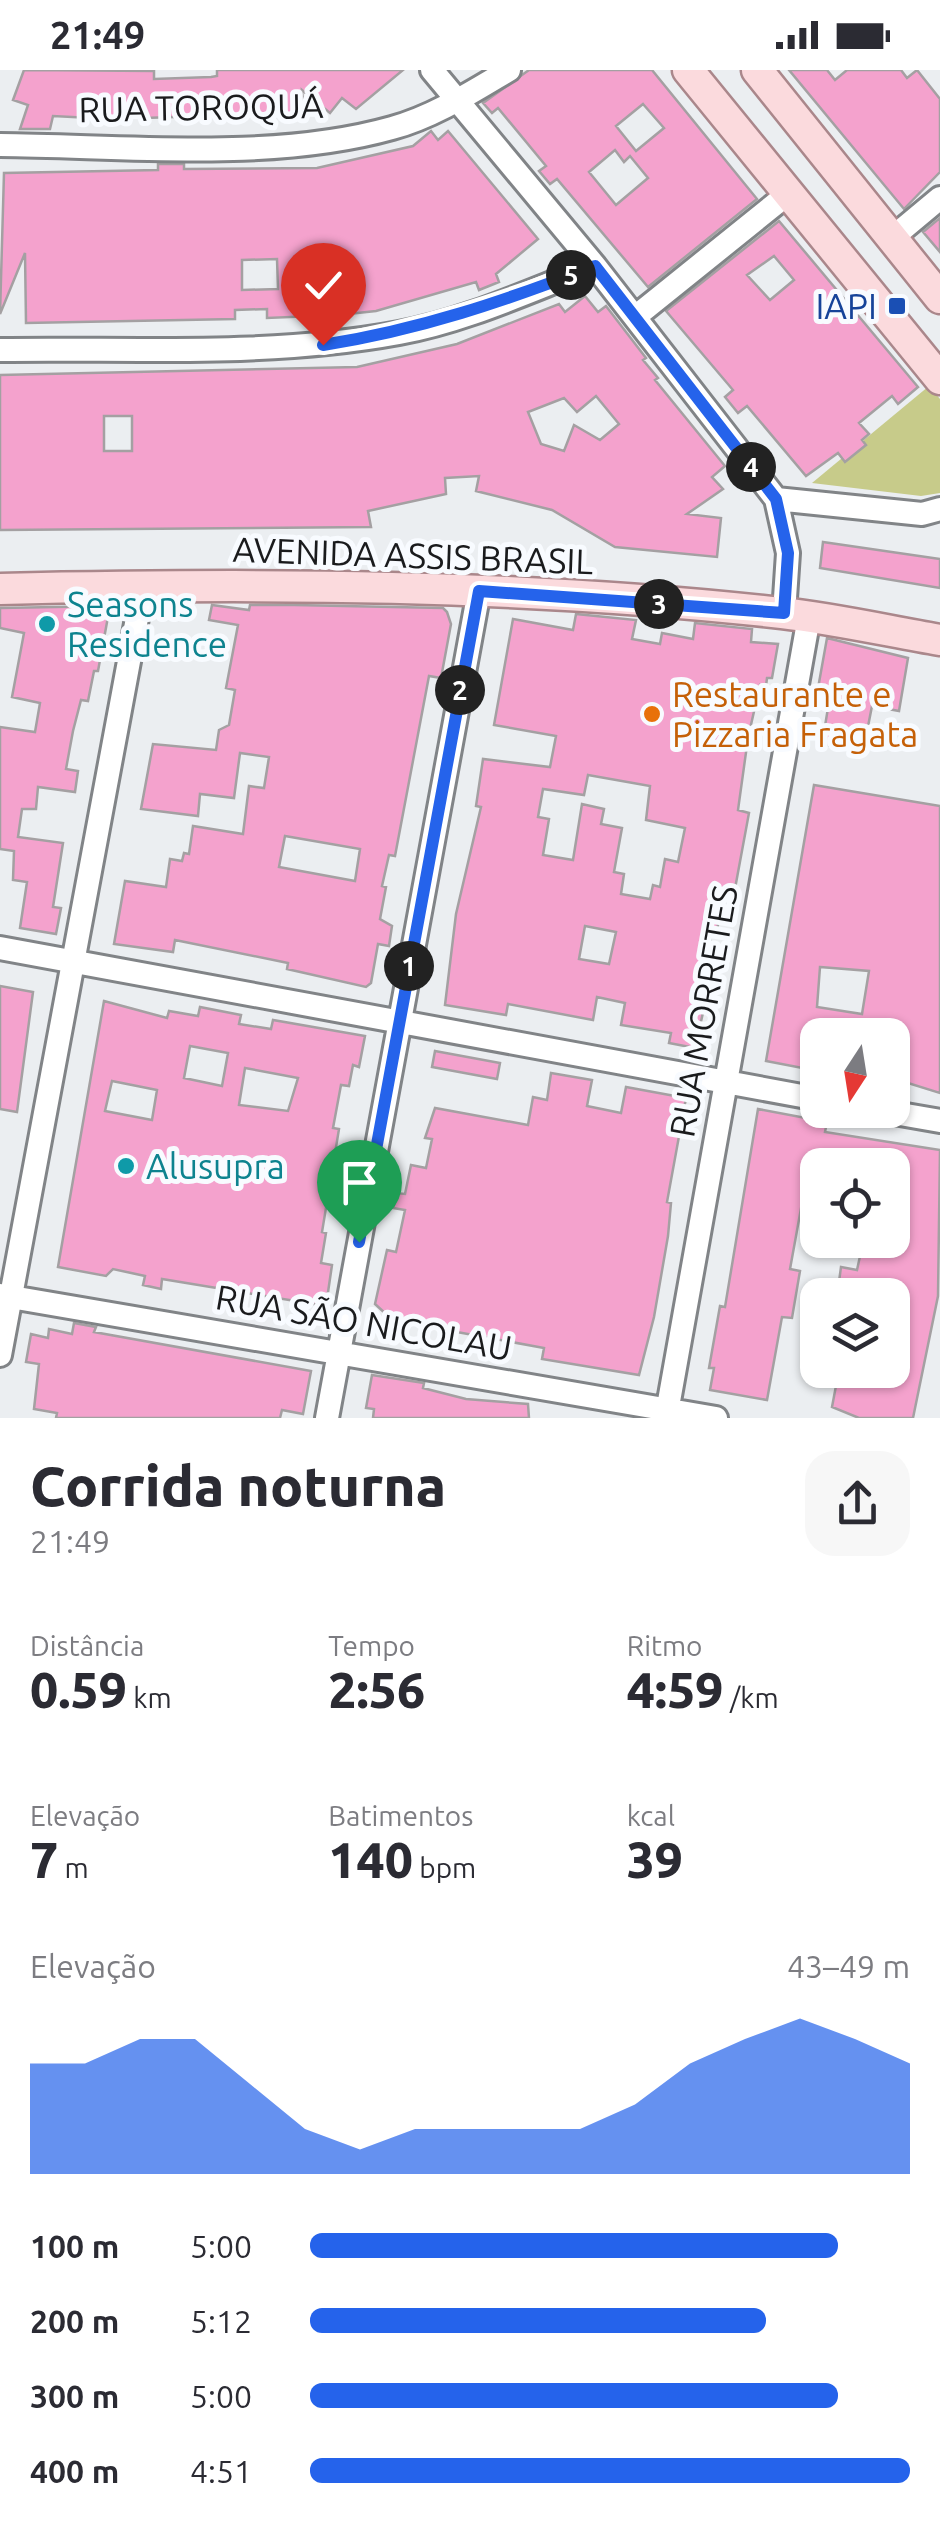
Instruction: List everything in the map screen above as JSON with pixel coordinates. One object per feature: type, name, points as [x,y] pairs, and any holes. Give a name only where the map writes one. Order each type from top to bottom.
[{"type":"main road","points":[[688,70],[940,380]]},
{"type":"main road","points":[[757,70],[940,298]]},
{"type":"main road","name":"AVENIDA ASSIS BRASIL","points":[[0,589],[144,586],[479,591],[797,615],[940,640]]},
{"type":"street","points":[[432,70],[595,266],[776,499],[922,514],[940,508]]},
{"type":"street","name":"RUA TOROQUÁ","points":[[0,145],[322,142],[394,128],[459,100],[509,70]]},
{"type":"street","points":[[635,316],[789,192]]},
{"type":"street","points":[[892,238],[940,198]]},
{"type":"street","points":[[0,350],[323,345],[403,332],[488,307],[595,266]]},
{"type":"street","name":"RUA MORRETES","points":[[666,1414],[726,1083],[797,615],[776,499]]},
{"type":"street","points":[[0,1355],[5,1296],[75,960],[144,586]]},
{"type":"street","points":[[327,1418],[479,591]]},
{"type":"street","points":[[0,948],[800,1096]]},
{"type":"street","points":[[910,1116],[940,1121]]},
{"type":"street","name":"RUA SÃO NICOLAU","points":[[5,1296],[666,1414],[716,1418]]},
{"type":"green space","points":[[929,386],[940,399],[940,493],[921,496],[812,483]]},
{"type":"building","points":[[24,70],[154,71],[154,79],[211,77],[217,76],[217,70],[403,70],[356,109],[342,98],[330,113],[302,90],[304,113],[111,119],[53,116],[50,129],[20,129],[28,105],[13,100]]},
{"type":"building","points":[[529,70],[652,70],[757,199],[648,287],[557,179],[550,184],[539,171],[546,166],[498,108],[492,113],[483,103]],"holes":[[[643,104],[664,128],[636,151],[616,126]],[[615,150],[624,162],[630,156],[648,178],[616,205],[589,172]]]},
{"type":"building","points":[[789,70],[827,70],[835,80],[847,70],[901,70],[907,78],[917,70],[940,99],[940,172],[904,209]]},
{"type":"building","points":[[431,131],[438,140],[448,131],[538,239],[496,274],[499,282],[479,290],[476,282],[376,311],[339,315],[267,318],[267,309],[235,310],[235,319],[26,323],[25,253],[0,314],[4,173],[158,170],[158,164],[184,164],[184,169],[317,168],[413,146]],"holes":[[[277,259],[278,289],[242,290],[242,260]]]},
{"type":"building","points":[[940,218],[940,252],[923,232]]},
{"type":"building","points":[[779,221],[918,387],[898,404],[892,396],[859,423],[869,434],[862,440],[866,445],[845,462],[838,453],[806,476],[747,406],[738,413],[725,397],[733,390],[666,311]],"holes":[[[774,256],[794,280],[770,300],[747,275]]]},
{"type":"building","points":[[585,296],[598,312],[606,306],[646,358],[643,360],[658,378],[655,380],[725,466],[712,477],[723,489],[687,514],[721,518],[717,557],[615,547],[552,510],[476,491],[479,476],[445,478],[446,494],[368,511],[371,527],[0,530],[0,375],[357,367],[457,344],[559,304],[565,312]],"holes":[[[596,396],[619,424],[600,440],[574,425],[564,451],[541,444],[528,412],[564,398],[577,412]],[[104,416],[132,416],[132,451],[104,451]]]},
{"type":"building","points":[[823,542],[940,559],[940,588],[820,568]]},
{"type":"building","points":[[212,605],[249,610],[250,605],[294,605],[443,608],[447,612],[451,624],[441,678],[429,676],[395,856],[389,855],[382,886],[386,887],[380,919],[392,926],[389,946],[378,944],[371,983],[366,987],[287,969],[288,963],[175,940],[173,952],[114,944],[125,881],[166,887],[170,859],[182,861],[184,853],[189,854],[193,826],[243,834],[249,786],[264,788],[269,757],[240,753],[234,798],[200,794],[198,816],[141,809],[153,744],[216,750],[219,730],[229,725],[235,690],[226,688],[238,625],[209,620]],"holes":[[[285,836],[360,849],[355,881],[279,867]]]},
{"type":"building","points":[[110,606],[98,671],[94,671],[88,701],[81,700],[73,731],[66,769],[78,771],[75,792],[38,787],[36,809],[22,809],[18,837],[63,843],[53,907],[61,908],[56,934],[20,928],[27,882],[13,880],[14,851],[0,849],[0,727],[35,732],[40,703],[12,697],[24,633],[0,628],[0,608]]},
{"type":"building","points":[[576,614],[636,620],[632,639],[660,644],[662,633],[693,639],[695,623],[752,629],[751,642],[778,644],[772,678],[767,678],[766,686],[760,685],[748,738],[738,810],[749,813],[734,894],[723,892],[717,931],[712,931],[703,982],[707,983],[707,995],[695,1048],[669,1043],[671,1033],[621,1025],[625,1003],[597,997],[593,1020],[508,1004],[506,1015],[445,1005],[456,914],[481,807],[476,806],[483,759],[550,767],[556,736],[494,725],[513,619],[573,630]],"holes":[[[588,775],[650,786],[646,820],[685,828],[678,862],[665,859],[660,887],[653,885],[650,899],[621,894],[624,874],[614,872],[622,828],[601,824],[604,809],[582,804],[573,860],[543,855],[549,819],[538,817],[543,789],[584,795]],[[585,926],[616,932],[609,964],[579,959]]]},
{"type":"building","points":[[827,638],[908,658],[899,711],[872,706],[863,752],[822,744],[828,708],[815,705]]},
{"type":"building","points":[[814,785],[940,806],[940,1093],[910,1084],[910,1018],[800,1018],[800,1068],[766,1061]],"holes":[[[820,967],[869,971],[862,1014],[817,1007]]]},
{"type":"building","points":[[0,986],[33,992],[17,1112],[0,1109]]},
{"type":"building","points":[[104,1001],[167,1018],[169,1011],[198,1016],[200,1007],[241,1015],[239,1024],[271,1029],[273,1020],[365,1036],[359,1067],[353,1065],[349,1086],[341,1085],[333,1128],[339,1129],[322,1232],[326,1233],[321,1263],[332,1265],[326,1306],[162,1279],[161,1289],[143,1285],[145,1276],[113,1269],[106,1276],[58,1267]],"holes":[[[190,1046],[228,1053],[222,1086],[184,1078]],[[245,1068],[298,1078],[288,1111],[239,1105]],[[112,1081],[157,1090],[152,1120],[105,1111]]]},
{"type":"building","points":[[435,1051],[500,1063],[497,1079],[432,1067]]},
{"type":"building","points":[[551,1073],[592,1080],[587,1106],[621,1113],[626,1087],[686,1098],[667,1202],[671,1203],[668,1236],[639,1375],[542,1359],[544,1348],[387,1315],[375,1304],[387,1250],[396,1252],[405,1210],[393,1208],[396,1193],[405,1194],[411,1165],[426,1168],[432,1139],[425,1138],[435,1108],[528,1125],[533,1097],[547,1100]]},
{"type":"building","points":[[758,1109],[800,1117],[800,1128],[826,1128],[825,1132],[940,1150],[938,1296],[913,1418],[859,1418],[832,1407],[836,1388],[910,1388],[910,1278],[840,1278],[841,1267],[857,1270],[860,1258],[910,1258],[910,1148],[800,1148],[800,1214],[790,1269],[800,1271],[792,1318],[782,1317],[767,1400],[710,1390],[714,1368],[709,1368],[720,1306],[725,1307]]},
{"type":"building","points":[[74,1323],[96,1327],[94,1332],[311,1371],[303,1414],[282,1410],[280,1418],[56,1418],[57,1413],[34,1409],[39,1364],[26,1362],[31,1334],[48,1338],[49,1329],[72,1334]]},
{"type":"building","points":[[372,1375],[424,1383],[423,1388],[466,1399],[528,1404],[529,1418],[373,1418],[374,1409],[366,1408]]},
{"type":"place","name":"IAPI","points":[[897,306]]},
{"type":"place","name":"Seasons Residence","points":[[47,624]]},
{"type":"place","name":"Restaurante e Pizzaria Fragata","points":[[652,714]]},
{"type":"place","name":"Alusupra","points":[[126,1166]]},
{"type":"route","points":[[323,345],[403,332],[488,307],[595,266],[776,499],[788,553],[784,613],[479,591],[359,1242]]}]
